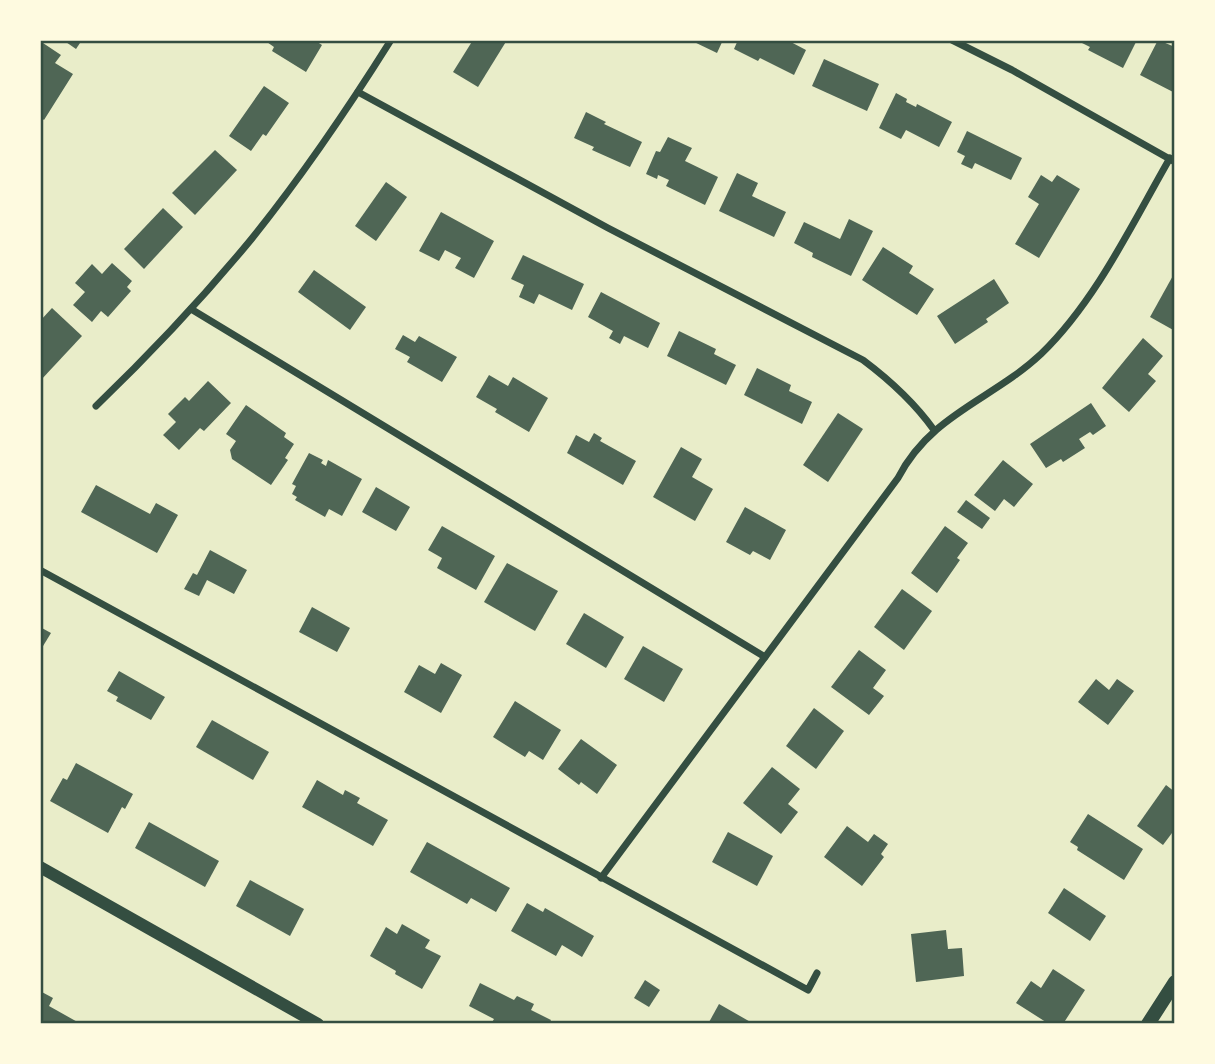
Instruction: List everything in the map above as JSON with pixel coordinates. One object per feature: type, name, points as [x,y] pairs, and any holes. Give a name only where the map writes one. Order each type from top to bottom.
[{"type":"main road","points":[[1148,1024],[1175,982]]},
{"type":"street","points":[[96,406],[191,309],[258,230],[306,168],[391,40]]},
{"type":"street","points":[[601,878],[918,448],[949,418],[1011,379],[1041,354],[1068,326],[1091,294],[1172,160],[1012,70],[952,40]]},
{"type":"street","points":[[358,92],[608,228],[863,360],[891,380],[918,408],[934,430]]},
{"type":"street","points":[[191,309],[765,657]]},
{"type":"street","points":[[40,570],[808,989],[817,973]]},
{"type":"street","points":[[40,867],[318,1024]]},
{"type":"building","points":[[63,40],[82,40],[76,49]]},
{"type":"building","points":[[264,40],[314,40],[322,45],[306,72],[272,51],[274,47]]},
{"type":"building","points":[[473,40],[507,40],[478,87],[453,72]]},
{"type":"building","points":[[690,40],[723,40],[717,53]]},
{"type":"building","points":[[738,40],[787,40],[806,50],[794,75],[734,49]]},
{"type":"building","points":[[1076,40],[1137,40],[1123,68],[1088,50],[1090,47]]},
{"type":"building","points":[[1158,40],[1175,47],[1172,60],[1175,61],[1175,93],[1140,75]]},
{"type":"building","points":[[40,41],[61,55],[55,63],[73,74],[44,120],[40,117]]},
{"type":"building","points":[[824,59],[879,84],[867,111],[812,86]]},
{"type":"building","points":[[264,86],[289,103],[266,136],[263,134],[251,151],[229,136]]},
{"type":"building","points":[[896,93],[907,99],[906,102],[916,107],[917,104],[952,122],[939,147],[906,130],[901,139],[879,128]]},
{"type":"building","points":[[586,112],[642,142],[630,167],[592,150],[594,147],[574,138]]},
{"type":"building","points":[[967,131],[1022,158],[1011,180],[975,163],[972,169],[961,164],[965,156],[957,152]]},
{"type":"building","points":[[668,137],[692,148],[685,161],[718,177],[705,205],[666,186],[669,180],[646,174],[656,151],[660,152]]},
{"type":"building","points":[[215,150],[237,170],[195,215],[172,193]]},
{"type":"building","points":[[737,173],[758,183],[752,196],[786,212],[774,237],[719,211]]},
{"type":"building","points":[[1041,175],[1052,182],[1057,175],[1080,189],[1039,258],[1015,244],[1039,204],[1028,197]]},
{"type":"building","points":[[386,182],[407,197],[376,241],[355,226]]},
{"type":"building","points":[[163,208],[183,227],[144,269],[124,249]]},
{"type":"building","points":[[441,212],[494,241],[474,278],[455,268],[461,258],[445,250],[439,261],[419,251]]},
{"type":"building","points":[[849,219],[873,231],[851,276],[812,257],[813,253],[794,243],[804,222],[840,239]]},
{"type":"building","points":[[883,247],[913,266],[909,273],[934,289],[917,315],[862,280]]},
{"type":"building","points":[[523,255],[584,284],[572,310],[539,294],[534,304],[519,297],[524,285],[511,279]]},
{"type":"building","points":[[112,263],[132,281],[127,287],[131,291],[108,317],[101,311],[92,322],[73,305],[85,292],[75,283],[92,264],[102,274]]},
{"type":"building","points":[[314,270],[366,307],[350,330],[298,292]]},
{"type":"building","points":[[1175,272],[1175,331],[1150,317]]},
{"type":"building","points":[[994,279],[1009,303],[986,319],[988,322],[955,344],[937,316]]},
{"type":"building","points":[[601,292],[660,323],[648,348],[624,336],[620,344],[609,338],[613,331],[588,317]]},
{"type":"building","points":[[52,308],[82,336],[40,381],[40,321]]},
{"type":"building","points":[[679,331],[716,349],[714,354],[736,365],[726,385],[667,356]]},
{"type":"building","points":[[403,335],[415,342],[419,336],[457,357],[442,382],[407,362],[410,357],[395,349]]},
{"type":"building","points":[[1143,338],[1163,356],[1148,374],[1156,381],[1129,412],[1102,388]]},
{"type":"building","points":[[757,368],[791,385],[789,391],[812,402],[802,424],[744,395]]},
{"type":"building","points":[[489,375],[508,386],[513,377],[548,398],[529,432],[476,397]]},
{"type":"building","points":[[208,381],[231,403],[204,431],[200,428],[179,450],[163,435],[176,422],[168,414],[185,397],[189,401]]},
{"type":"building","points":[[1091,403],[1106,426],[1093,435],[1090,432],[1079,439],[1085,448],[1063,462],[1061,459],[1046,468],[1030,444]]},
{"type":"building","points":[[246,405],[286,433],[284,437],[294,444],[285,458],[288,460],[271,485],[232,459],[230,450],[236,441],[226,434]]},
{"type":"building","points":[[838,413],[863,429],[828,482],[803,465]]},
{"type":"building","points":[[594,433],[602,438],[600,441],[636,461],[623,485],[567,453],[576,435],[589,442]]},
{"type":"building","points":[[681,447],[702,459],[692,477],[713,489],[695,521],[653,497]]},
{"type":"building","points":[[309,453],[323,460],[321,463],[326,466],[328,460],[362,479],[342,516],[329,509],[325,517],[295,500],[297,497],[292,494],[296,486],[292,484]]},
{"type":"building","points":[[1003,460],[1033,484],[1014,507],[1004,499],[995,511],[974,495]]},
{"type":"building","points":[[96,485],[150,514],[156,503],[178,515],[157,553],[81,512]]},
{"type":"building","points":[[376,487],[410,507],[396,531],[362,512]]},
{"type":"building","points":[[966,500],[990,518],[982,529],[957,512]]},
{"type":"building","points":[[745,507],[786,530],[770,560],[753,551],[750,555],[726,542]]},
{"type":"building","points":[[442,526],[495,556],[476,590],[437,568],[442,558],[428,550]]},
{"type":"building","points":[[945,526],[968,543],[957,558],[960,560],[937,593],[911,573]]},
{"type":"building","points":[[210,550],[247,570],[234,594],[207,580],[199,596],[184,589],[193,573],[197,575]]},
{"type":"building","points":[[507,563],[558,591],[535,631],[484,602]]},
{"type":"building","points":[[902,589],[932,611],[904,650],[874,627]]},
{"type":"building","points":[[312,607],[350,628],[337,652],[299,632]]},
{"type":"building","points":[[584,613],[624,637],[606,668],[566,644]]},
{"type":"building","points":[[40,627],[51,633],[40,651]]},
{"type":"building","points":[[643,646],[683,669],[664,702],[624,679]]},
{"type":"building","points":[[859,650],[886,670],[873,688],[884,696],[869,715],[831,687]]},
{"type":"building","points":[[441,663],[462,675],[441,713],[404,692],[419,665],[435,674]]},
{"type":"building","points":[[119,671],[165,697],[151,720],[116,701],[118,697],[107,691]]},
{"type":"building","points":[[1096,679],[1109,690],[1117,679],[1134,691],[1108,725],[1078,702]]},
{"type":"building","points":[[515,701],[561,730],[543,760],[529,751],[525,757],[493,737]]},
{"type":"building","points":[[814,708],[844,731],[816,769],[786,746]]},
{"type":"building","points":[[212,720],[269,752],[253,780],[196,747]]},
{"type":"building","points":[[581,739],[617,765],[597,794],[581,782],[579,785],[558,769]]},
{"type":"building","points":[[76,763],[133,794],[125,809],[122,807],[108,833],[50,801],[63,778],[67,780]]},
{"type":"building","points":[[772,767],[800,789],[788,804],[798,812],[781,834],[743,803]]},
{"type":"building","points":[[317,780],[343,795],[345,790],[360,798],[357,803],[388,820],[373,846],[302,807]]},
{"type":"building","points":[[1166,785],[1175,792],[1175,829],[1163,845],[1137,826]]},
{"type":"building","points":[[1088,814],[1143,849],[1124,880],[1077,850],[1078,847],[1070,842]]},
{"type":"building","points":[[149,822],[219,861],[205,887],[135,848]]},
{"type":"building","points":[[847,826],[868,842],[874,834],[888,844],[881,854],[884,857],[862,886],[824,857]]},
{"type":"building","points":[[728,832],[773,856],[757,886],[712,862]]},
{"type":"building","points":[[427,842],[510,888],[496,912],[471,898],[467,904],[410,872]]},
{"type":"building","points":[[250,880],[304,909],[290,936],[236,906]]},
{"type":"building","points":[[1064,888],[1106,916],[1090,941],[1048,913]]},
{"type":"building","points":[[527,903],[543,912],[545,908],[594,936],[582,957],[562,945],[556,956],[511,931]]},
{"type":"building","points":[[402,924],[430,940],[425,948],[441,956],[422,989],[370,956],[386,927],[397,934]]},
{"type":"building","points":[[946,930],[948,949],[962,948],[964,976],[916,982],[911,934]]},
{"type":"building","points":[[1053,969],[1085,990],[1063,1024],[1049,1024],[1016,1003],[1031,981],[1041,988]]},
{"type":"building","points":[[645,980],[660,990],[649,1007],[634,998]]},
{"type":"building","points":[[480,983],[514,1000],[517,996],[534,1004],[531,1010],[551,1020],[549,1024],[491,1024],[494,1019],[469,1006]]},
{"type":"building","points":[[40,991],[53,998],[49,1006],[81,1024],[40,1024]]},
{"type":"building","points":[[719,1004],[754,1024],[708,1024]]}]
